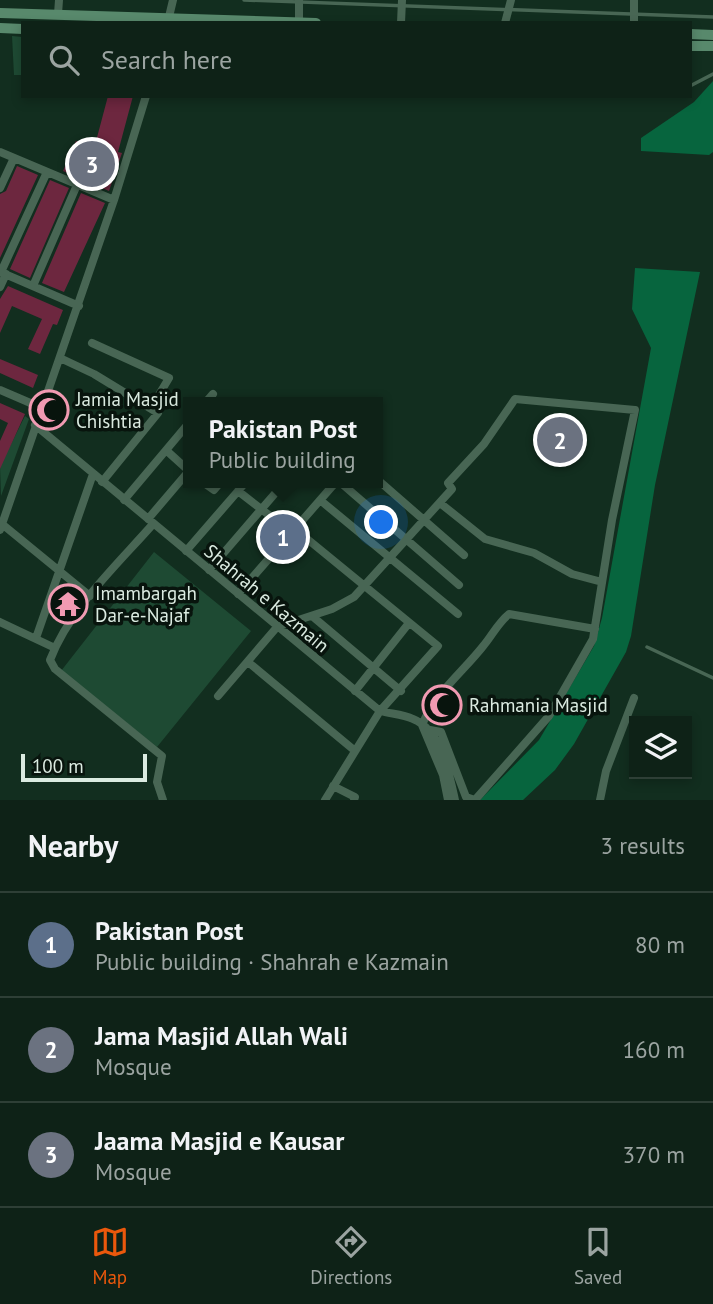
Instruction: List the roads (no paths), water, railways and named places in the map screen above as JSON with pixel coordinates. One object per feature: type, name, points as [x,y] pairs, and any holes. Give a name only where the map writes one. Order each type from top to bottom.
[{"type":"main road","points":[[0,13],[234,21]]},
{"type":"main road","points":[[0,28],[21,29]]},
{"type":"main road","points":[[692,34],[713,34]]},
{"type":"main road","points":[[692,46],[713,46]]},
{"type":"street","points":[[58,15],[59,0]]},
{"type":"street","points":[[168,20],[173,0]]},
{"type":"street","points":[[634,0],[634,18]]},
{"type":"street","points":[[299,1],[299,21]]},
{"type":"street","points":[[401,21],[402,2]]},
{"type":"street","points":[[90,596],[1,527],[4,508],[79,306],[145,98]]},
{"type":"street","points":[[0,152],[114,200]]},
{"type":"street","points":[[0,188],[14,158]]},
{"type":"street","points":[[0,287],[2,273],[47,172]]},
{"type":"street","points":[[33,286],[77,185]]},
{"type":"street","points":[[2,273],[79,306]]},
{"type":"street","points":[[92,343],[169,378],[151,408]]},
{"type":"street","points":[[60,358],[158,413],[102,482]]},
{"type":"street","points":[[0,390],[41,408]]},
{"type":"street","points":[[218,696],[277,627],[312,616],[355,597],[453,489],[448,483],[490,436],[515,399],[633,408],[636,411],[614,508],[595,629],[581,662],[549,716],[475,800],[466,797],[441,732],[426,727]]},
{"type":"street","name":"Shahrah e Kazmain","points":[[35,425],[380,711],[413,719],[426,727]]},
{"type":"street","points":[[124,500],[183,430]]},
{"type":"street","points":[[167,451],[183,466]]},
{"type":"street","points":[[36,638],[93,474]]},
{"type":"street","points":[[163,800],[157,782],[162,756],[55,669],[50,660],[55,648],[90,596],[183,478]]},
{"type":"street","points":[[383,485],[464,555]]},
{"type":"street","points":[[186,551],[241,488]]},
{"type":"street","points":[[209,570],[280,488]]},
{"type":"street","points":[[238,594],[331,488]]},
{"type":"street","points":[[347,488],[459,585]]},
{"type":"street","points":[[238,491],[365,584],[438,646],[401,691],[380,711],[325,800]]},
{"type":"street","points":[[320,500],[458,614]]},
{"type":"street","points":[[440,502],[485,539],[534,553],[572,574],[602,582]]},
{"type":"street","points":[[448,800],[443,775],[426,727],[456,676],[509,614],[595,629]]},
{"type":"street","points":[[312,616],[401,691]]},
{"type":"street","points":[[0,622],[55,648]]},
{"type":"street","points":[[355,691],[410,623]]},
{"type":"street","points":[[248,662],[354,750]]},
{"type":"street","points":[[600,800],[606,771],[634,698]]},
{"type":"street","points":[[426,727],[450,777],[454,800]]},
{"type":"street","points":[[333,786],[355,797],[354,800]]},
{"type":"lane","points":[[244,0],[510,5],[634,18],[713,17]]},
{"type":"lane","points":[[692,85],[713,74]]},
{"type":"lane","points":[[647,647],[713,678]]},
{"type":"place","name":"Jaama Masjid e Kausar","points":[[92,164]]},
{"type":"place","name":"Jamia Masjid Chishtia","points":[[49,410]]},
{"type":"place","name":"Jama Masjid Allah Wali","points":[[560,440]]},
{"type":"place","name":"Pakistan Post","points":[[283,537]]},
{"type":"place","name":"Imambargah Dar-e-Najaf","points":[[68,604]]},
{"type":"place","name":"Rahmania Masjid","points":[[442,705]]}]
